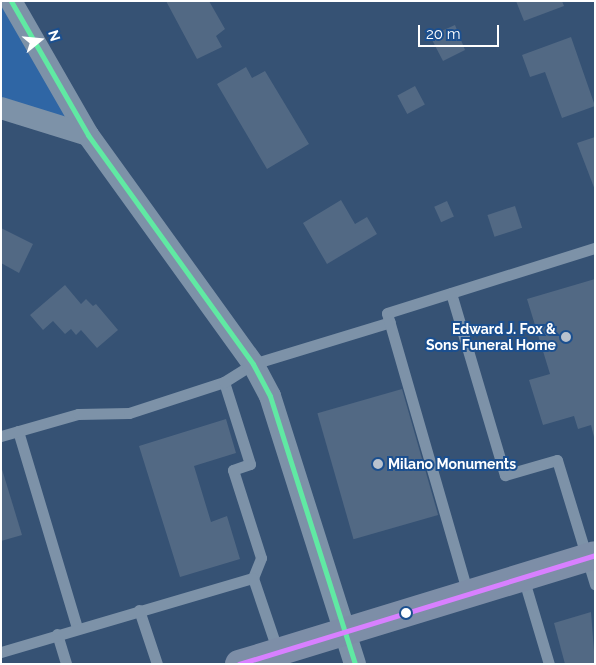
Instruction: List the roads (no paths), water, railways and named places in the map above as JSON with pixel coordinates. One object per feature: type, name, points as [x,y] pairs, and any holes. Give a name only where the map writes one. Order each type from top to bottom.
[{"type":"main road","points":[[239,664],[591,556]]},
{"type":"street","points":[[12,1],[88,135],[253,364],[280,423],[355,664]]},
{"type":"street","points":[[1,108],[88,135]]},
{"type":"lane","points":[[468,594],[387,313],[595,248]]},
{"type":"lane","points":[[451,293],[506,475],[557,460],[591,556],[595,584]]},
{"type":"lane","points":[[1,436],[78,414],[129,413],[224,382],[253,364],[390,322]]},
{"type":"lane","points":[[224,382],[250,464],[233,470],[261,558],[253,578],[278,652]]},
{"type":"lane","points":[[18,431],[77,628]]},
{"type":"lane","points":[[523,577],[550,664]]},
{"type":"lane","points":[[1,652],[77,628],[253,578]]},
{"type":"lane","points":[[139,610],[157,664]]},
{"type":"lane","points":[[57,634],[66,664]]},
{"type":"place","name":"Edward J. Fox & Sons Funeral Home","points":[[566,337]]},
{"type":"place","name":"Milano Monuments","points":[[378,464]]}]
